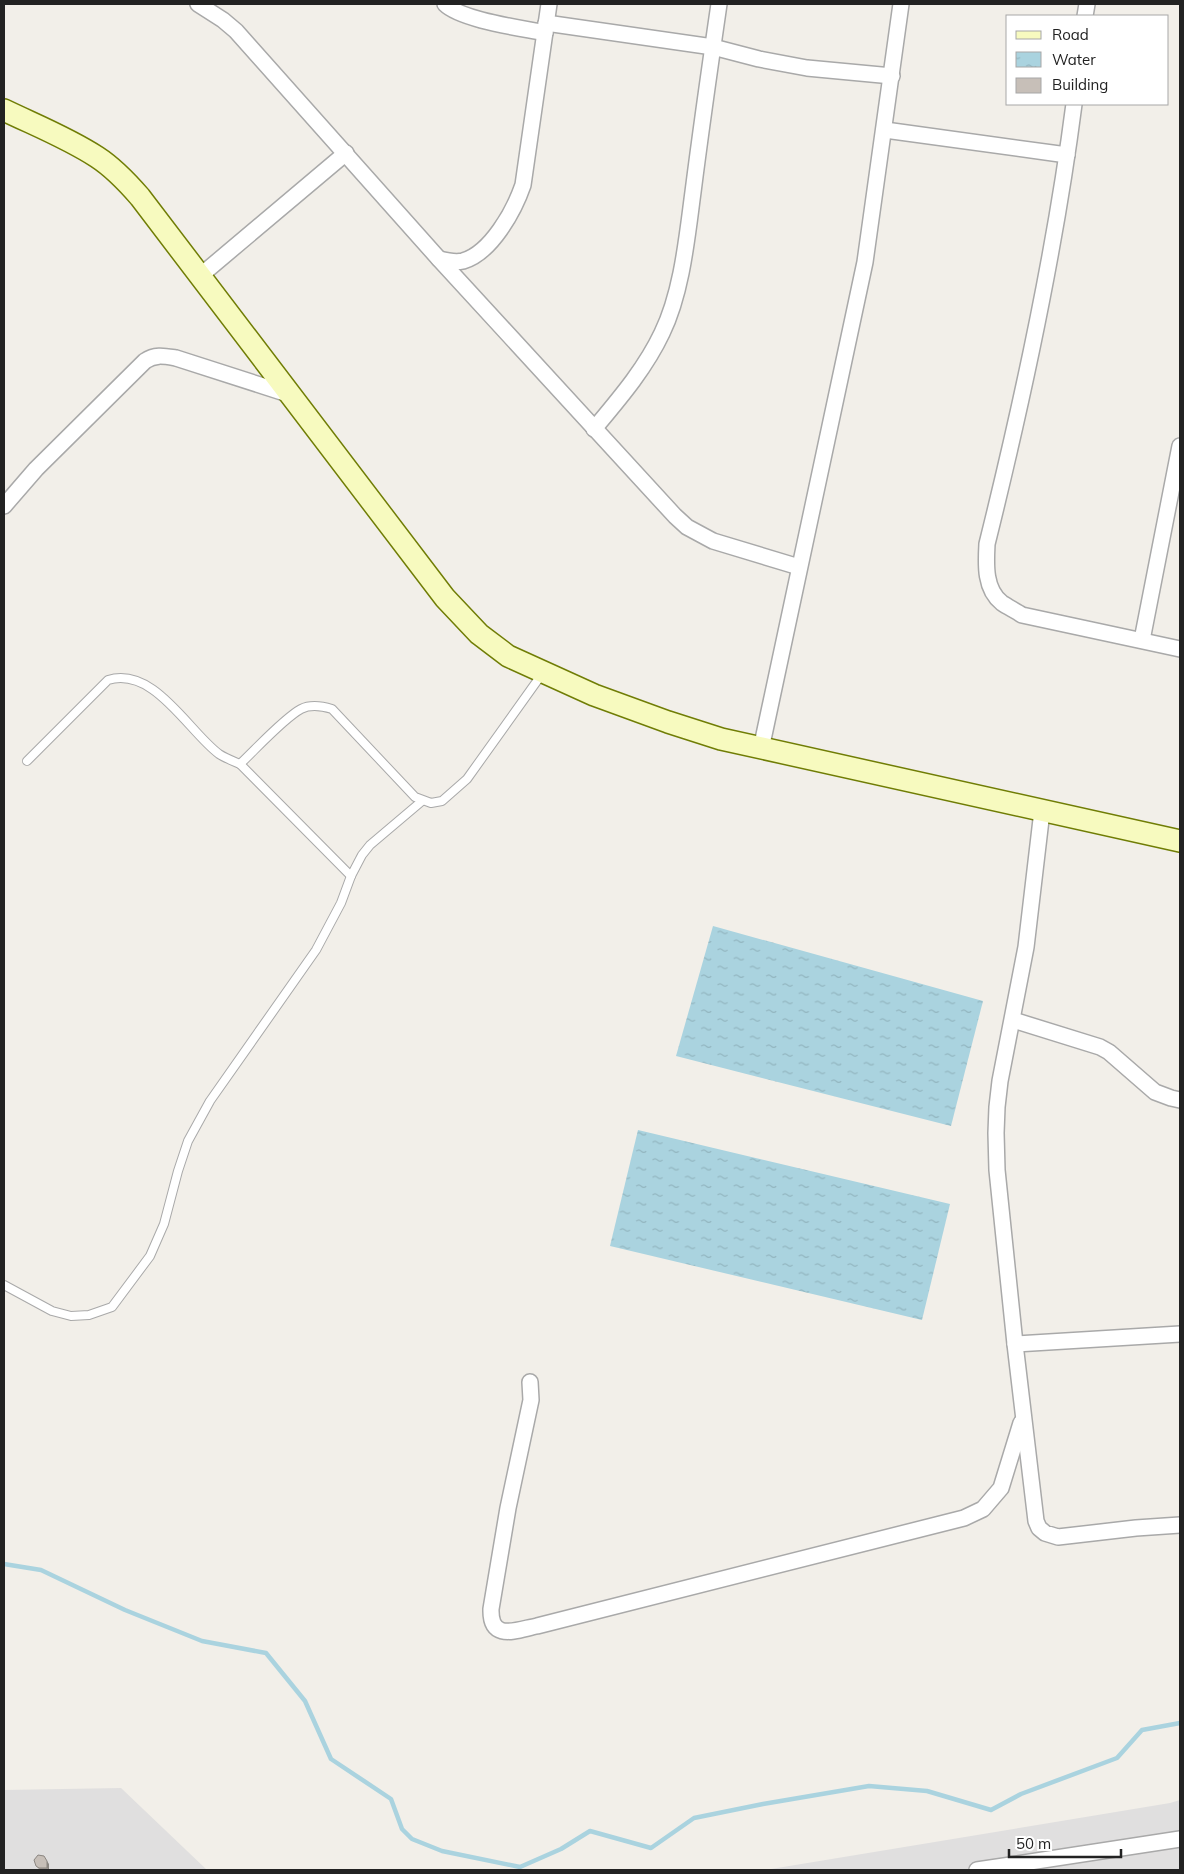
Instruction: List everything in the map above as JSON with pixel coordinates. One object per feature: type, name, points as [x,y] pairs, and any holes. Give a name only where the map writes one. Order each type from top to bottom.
[{"type":"street","points":[[198,4],[223,20],[236,32],[439,259],[594,429],[687,527],[713,541],[799,567]]},
{"type":"street","points":[[445,4],[459,13],[473,17],[546,28],[713,47],[758,59],[807,68],[892,76]]},
{"type":"street","points":[[439,259],[453,262],[464,260],[474,255],[487,245],[504,225],[517,201],[523,185],[549,4]]},
{"type":"street","points":[[594,429],[625,393],[648,358],[662,333],[671,311],[687,233],[719,4]]},
{"type":"street","points":[[761,749],[865,262],[885,130],[901,4]]},
{"type":"street","points":[[1074,105],[1067,155],[1031,349],[988,544],[986,568],[989,584],[1000,602],[1022,614],[1180,649]]},
{"type":"street","points":[[4,110],[71,142],[98,158],[120,175],[140,197],[445,598],[479,634],[508,656],[594,695],[721,740],[1180,841]]},
{"type":"street","points":[[885,130],[1067,155]]},
{"type":"street","points":[[200,276],[346,153]]},
{"type":"street","points":[[4,506],[36,469],[150,357],[164,356],[176,358],[291,395]]},
{"type":"street","points":[[1142,640],[1180,446]]},
{"type":"street","points":[[1042,810],[1030,919],[999,1090],[996,1134],[997,1170],[1036,1521],[1039,1528],[1045,1533],[1058,1537],[1180,1525]]},
{"type":"street","points":[[1013,1020],[1100,1047],[1109,1052],[1155,1092],[1180,1100]]},
{"type":"street","points":[[1015,1344],[1180,1334]]},
{"type":"street","points":[[530,1382],[531,1400],[508,1508],[491,1610],[491,1622],[494,1627],[505,1632],[537,1626],[964,1518],[983,1509],[996,1497],[1001,1488],[1023,1417]]},
{"type":"street","points":[[977,1870],[1180,1839]]},
{"type":"lane","points":[[240,764],[290,717],[302,709],[321,706],[332,709],[415,797],[431,803],[442,800],[467,779],[543,673]]},
{"type":"lane","points":[[27,761],[108,680],[125,678],[143,683],[158,694],[218,753],[240,764],[351,876]]},
{"type":"lane","points":[[4,1285],[52,1311],[71,1316],[89,1315],[112,1308],[150,1256],[164,1224],[178,1170],[198,1119],[316,950],[341,903],[351,876],[362,855],[370,845],[422,801]]},
{"type":"shaded area","points":[[121,1788],[207,1870],[4,1870],[4,1790]]},
{"type":"shaded area","points":[[1180,1800],[1180,1870],[765,1870],[1170,1803]]},
{"type":"water","points":[[713,926],[983,1001],[951,1126],[676,1056]]},
{"type":"water","points":[[638,1130],[950,1204],[922,1320],[610,1246]]},
{"type":"building","points":[[38,1855],[44,1856],[47,1861],[47,1868],[36,1866],[34,1860]]},
{"type":"waterway","points":[[4,1564],[41,1570],[125,1610],[202,1641],[266,1653],[305,1701],[331,1759],[391,1799],[402,1829],[412,1839],[442,1851],[520,1867],[561,1849],[590,1831],[651,1848],[694,1818],[869,1786],[927,1791],[991,1810],[1021,1794],[1117,1758],[1142,1730],[1180,1723]]}]
